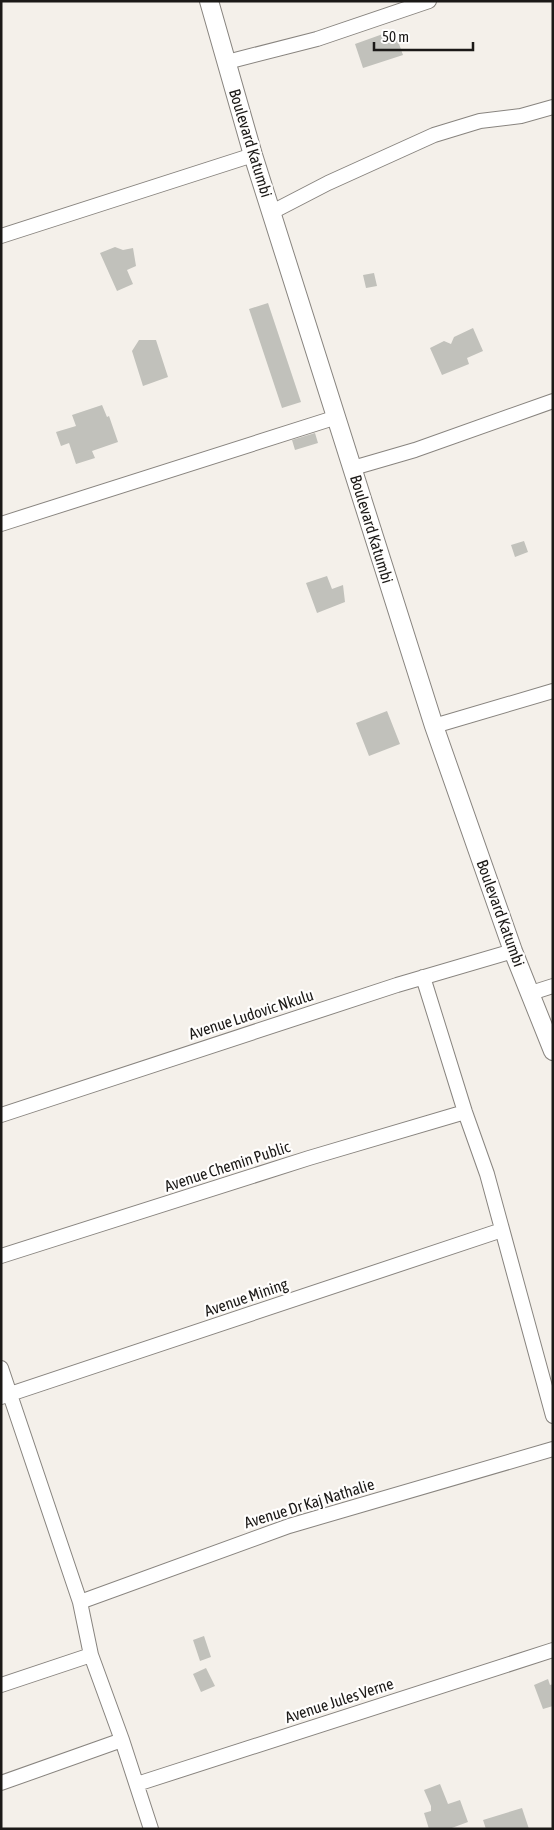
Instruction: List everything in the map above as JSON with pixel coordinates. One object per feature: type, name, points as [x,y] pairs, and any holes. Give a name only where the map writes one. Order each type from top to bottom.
[{"type":"street","name":"Boulevard Katumbi","points":[[209,1],[253,155],[434,726],[513,951],[553,1051]]},
{"type":"street","points":[[227,62],[317,38],[429,1]]},
{"type":"street","points":[[272,212],[328,183],[434,135],[480,121],[521,116],[553,107]]},
{"type":"street","points":[[1,236],[253,155]]},
{"type":"street","points":[[353,468],[415,450],[553,401]]},
{"type":"street","points":[[1,524],[337,417]]},
{"type":"street","points":[[434,726],[553,690]]},
{"type":"street","name":"Avenue Ludovic Nkulu","points":[[1,1114],[423,977],[513,951]]},
{"type":"street","points":[[423,977],[465,1112],[487,1174],[553,1416]]},
{"type":"street","points":[[531,993],[553,986]]},
{"type":"street","name":"Avenue Chemin Public","points":[[1,1256],[300,1161],[465,1112]]},
{"type":"street","name":"Avenue Mining","points":[[6,1396],[502,1230]]},
{"type":"street","points":[[1,1368],[6,1396],[80,1602],[92,1656],[151,1829]]},
{"type":"street","name":"Avenue Dr Kaj Nathalie","points":[[80,1602],[289,1526],[553,1449]]},
{"type":"street","name":"Avenue Jules Verne","points":[[136,1784],[553,1650]]},
{"type":"street","points":[[1,1684],[92,1656]]},
{"type":"street","points":[[1,1783],[122,1740]]},
{"type":"building","points":[[394,30],[403,55],[363,68],[355,44]]},
{"type":"building","points":[[115,247],[123,250],[133,248],[136,266],[127,270],[133,284],[117,291],[100,253]]},
{"type":"building","points":[[374,273],[377,286],[366,288],[363,275]]},
{"type":"building","points":[[268,303],[301,402],[282,408],[249,309]]},
{"type":"building","points":[[473,328],[483,351],[467,358],[469,364],[442,375],[430,348],[444,341],[451,344],[454,337]]},
{"type":"building","points":[[139,340],[156,340],[168,377],[143,386],[132,351]]},
{"type":"building","points":[[102,405],[107,417],[109,416],[118,442],[92,451],[95,458],[76,464],[69,443],[61,446],[56,432],[76,426],[72,415]]},
{"type":"building","points":[[315,433],[318,443],[295,450],[292,440]]},
{"type":"building","points":[[524,541],[528,552],[515,557],[511,545]]},
{"type":"building","points":[[327,576],[332,589],[343,585],[345,602],[317,613],[306,583]]},
{"type":"building","points":[[387,711],[400,744],[369,756],[356,723]]},
{"type":"building","points":[[204,1636],[211,1657],[200,1661],[193,1640]]},
{"type":"building","points":[[206,1668],[215,1686],[201,1692],[193,1674]]},
{"type":"building","points":[[548,1679],[550,1685],[553,1684],[553,1706],[543,1709],[534,1685]]},
{"type":"building","points":[[440,1784],[448,1804],[460,1800],[468,1822],[449,1829],[429,1829],[424,1813],[431,1811],[431,1806],[424,1790]]},
{"type":"building","points":[[522,1808],[529,1829],[486,1829],[483,1820]]}]
